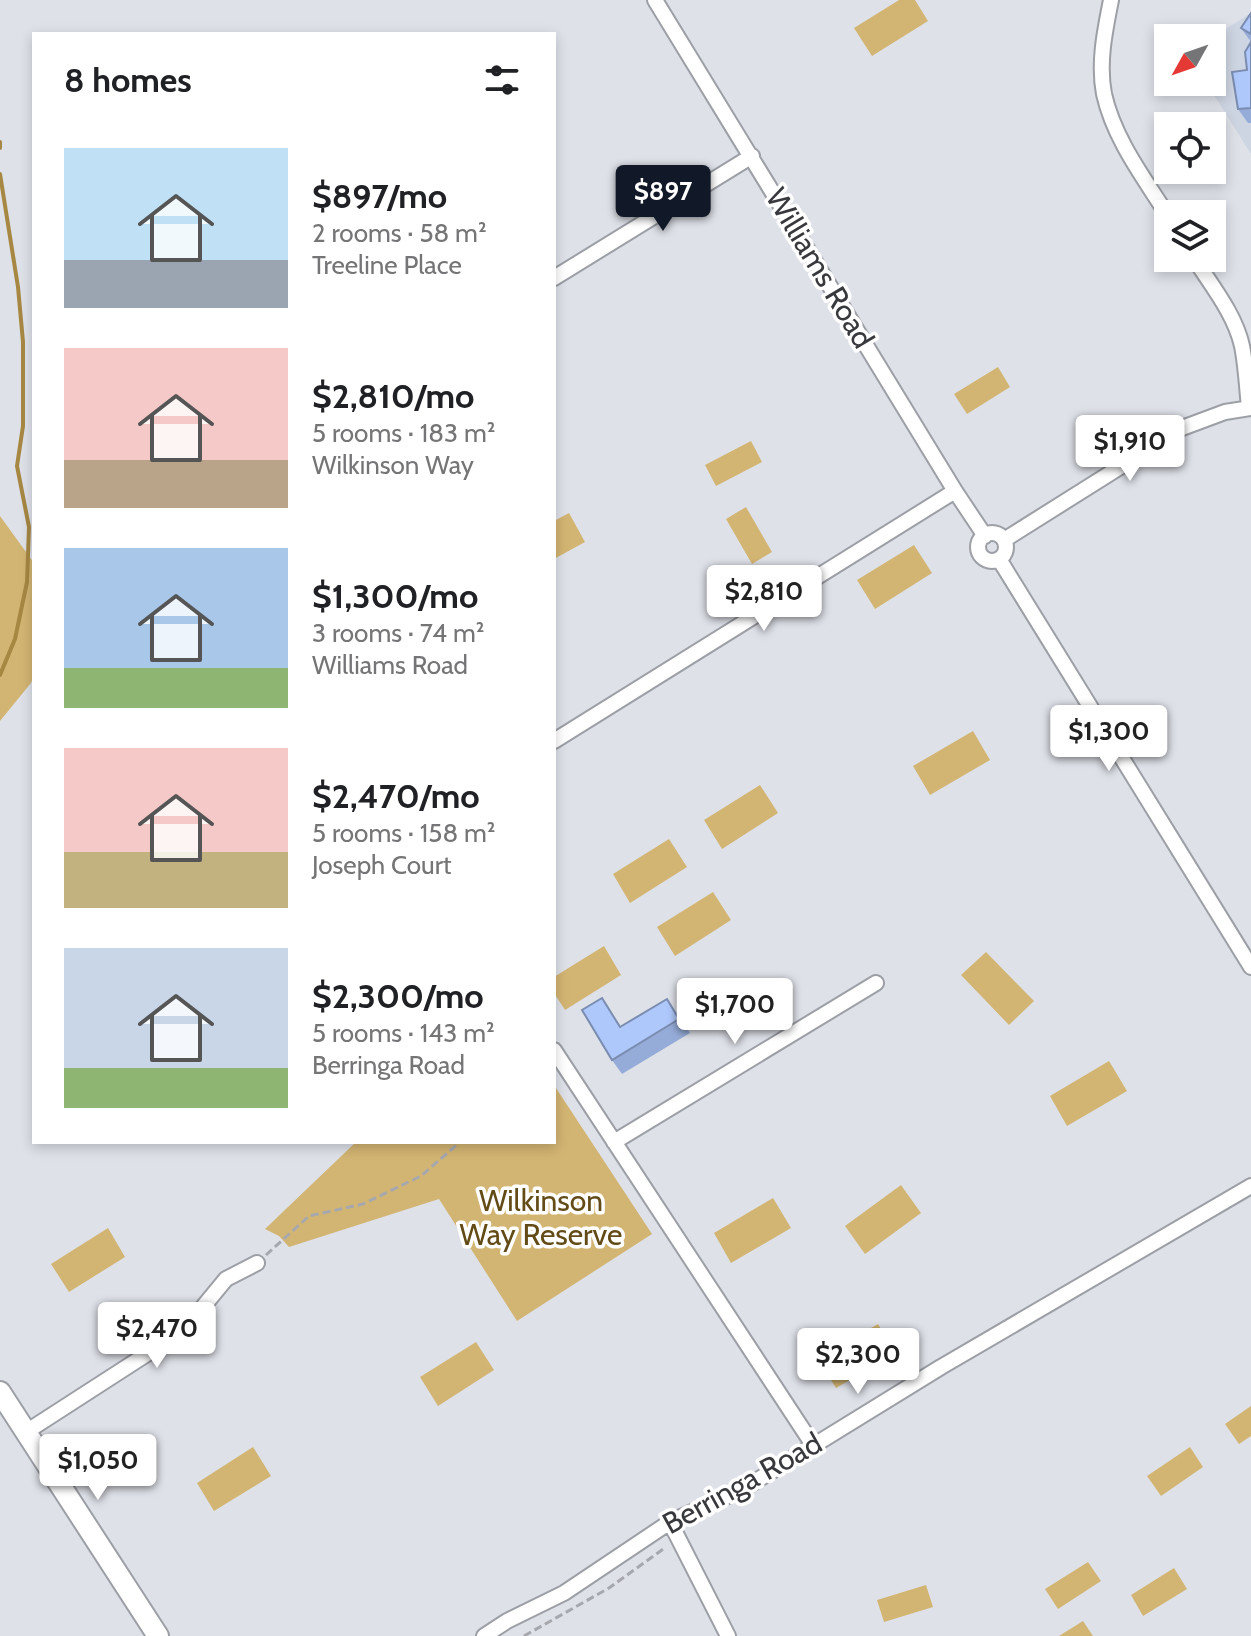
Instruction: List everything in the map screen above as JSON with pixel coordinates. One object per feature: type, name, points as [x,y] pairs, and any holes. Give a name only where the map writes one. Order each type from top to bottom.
[{"type":"street","name":"Williams Road","points":[[655,0],[985,536]]},
{"type":"street","points":[[1111,0],[1102,59],[1104,93],[1115,127],[1158,200]]},
{"type":"street","points":[[556,277],[752,156]]},
{"type":"street","points":[[1004,540],[1182,428],[1225,412],[1250,408],[1242,346],[1232,318],[1203,272]]},
{"type":"street","points":[[556,740],[955,491]]},
{"type":"street","points":[[997,535],[1004,540],[1006,549],[999,559],[990,561],[979,552],[979,543],[985,536],[997,535]]},
{"type":"street","points":[[999,559],[1251,967]]},
{"type":"street","points":[[614,1142],[876,983]]},
{"type":"street","points":[[556,1053],[813,1445]]},
{"type":"street","name":"Berringa Road","points":[[484,1636],[586,1579],[670,1522],[743,1489],[1251,1186]]},
{"type":"street","points":[[26,1432],[184,1330],[226,1279],[257,1263]]},
{"type":"street","points":[[0,1392],[158,1636]]},
{"type":"street","points":[[670,1522],[728,1636]]},
{"type":"path","points":[[257,1263],[309,1216],[363,1204],[421,1176],[458,1144]]},
{"type":"path","points":[[524,1636],[609,1588],[678,1538]]},
{"type":"shaded area","points":[[1251,13],[1251,154],[1215,96],[1226,96],[1226,29]]},
{"type":"green space","points":[[899,0],[915,0],[928,21],[872,56],[854,28]]},
{"type":"green space","points":[[998,367],[1010,387],[967,414],[954,394]]},
{"type":"green space","points":[[751,441],[762,462],[716,486],[705,465]]},
{"type":"green space","points":[[746,507],[772,552],[752,564],[726,519]]},
{"type":"green space","points":[[569,513],[585,542],[556,558],[556,520]]},
{"type":"green space","points":[[0,516],[32,560],[32,680],[0,721]]},
{"type":"green space","points":[[914,545],[932,573],[875,609],[857,580]]},
{"type":"green space","points":[[973,731],[990,760],[930,795],[913,766]]},
{"type":"green space","points":[[760,785],[778,813],[722,849],[704,820]]},
{"type":"green space","points":[[669,839],[687,867],[630,903],[613,874]]},
{"type":"green space","points":[[713,892],[731,920],[675,956],[657,927]]},
{"type":"green space","points":[[604,946],[621,975],[565,1010],[556,996],[556,976]]},
{"type":"green space","points":[[986,952],[1034,1001],[1009,1025],[961,975]]},
{"type":"green space","points":[[1109,1061],[1127,1091],[1067,1126],[1050,1096]]},
{"type":"green space","name":"Wilkinson Way Reserve","points":[[556,1088],[652,1234],[517,1321],[439,1199],[289,1247],[279,1236],[265,1229],[354,1144],[556,1144]]},
{"type":"green space","points":[[901,1185],[921,1213],[865,1254],[845,1226]]},
{"type":"green space","points":[[773,1198],[791,1228],[731,1263],[714,1233]]},
{"type":"green space","points":[[108,1228],[125,1257],[69,1292],[51,1264]]},
{"type":"green space","points":[[878,1324],[895,1354],[836,1388],[818,1359]]},
{"type":"green space","points":[[476,1342],[494,1370],[438,1406],[420,1377]]},
{"type":"green space","points":[[1251,1406],[1251,1436],[1239,1444],[1225,1424]]},
{"type":"green space","points":[[253,1447],[271,1476],[214,1511],[197,1483]]},
{"type":"green space","points":[[1190,1447],[1203,1467],[1161,1496],[1147,1476]]},
{"type":"green space","points":[[1088,1562],[1101,1581],[1058,1609],[1045,1589]]},
{"type":"green space","points":[[1174,1568],[1187,1589],[1143,1616],[1131,1595]]},
{"type":"green space","points":[[926,1585],[933,1607],[884,1622],[877,1600]]},
{"type":"green space","points":[[1083,1621],[1093,1636],[1059,1636]]},
{"type":"building","points":[[1251,13],[1251,34],[1241,28]]},
{"type":"building","points":[[1251,42],[1251,108],[1238,109],[1232,72],[1247,70],[1245,52]]},
{"type":"building","points":[[602,998],[620,1027],[667,999],[679,1019],[612,1060],[582,1010]]},
{"type":"waterway","points":[[0,142],[0,148]]},
{"type":"waterway","points":[[0,174],[18,287],[23,342],[23,426],[17,466],[29,527],[27,582],[15,639],[0,675]]}]
